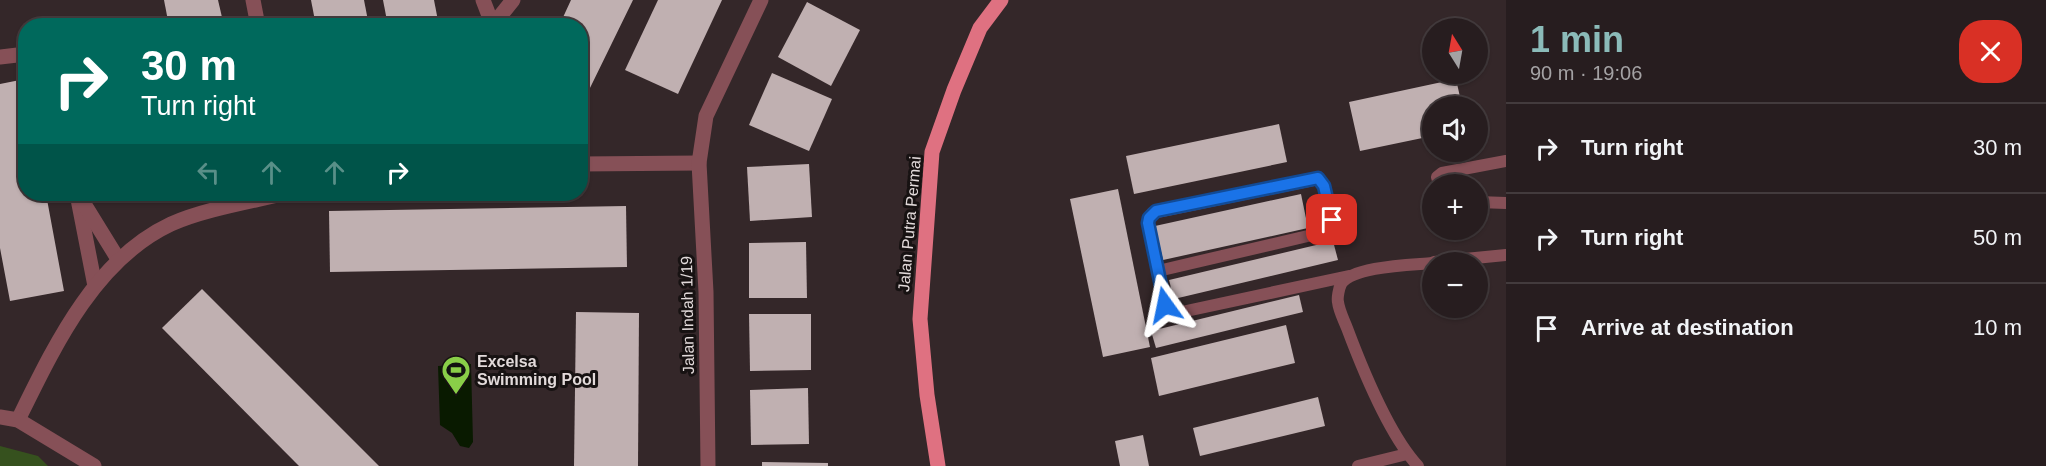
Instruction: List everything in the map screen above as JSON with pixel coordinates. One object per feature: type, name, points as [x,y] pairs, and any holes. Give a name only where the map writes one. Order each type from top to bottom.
[{"type":"main road","name":"Jalan Putra Permai","points":[[938,466],[927,395],[920,319],[932,152],[954,90],[980,28],[1001,0]]},
{"type":"street","points":[[252,0],[256,18]]},
{"type":"street","points":[[483,0],[491,18]]},
{"type":"street","points":[[500,18],[513,0]]},
{"type":"street","name":"Jalan Indah 1/19","points":[[708,466],[706,292],[699,163],[706,116],[761,0]]},
{"type":"street","points":[[0,57],[18,55]]},
{"type":"street","points":[[588,164],[699,163]]},
{"type":"street","points":[[79,201],[95,286]]},
{"type":"street","points":[[82,201],[118,259]]},
{"type":"street","points":[[18,420],[52,352],[95,286],[118,259],[147,237],[172,223],[251,201]]},
{"type":"street","points":[[0,417],[18,420],[94,466]]},
{"type":"lane","points":[[1440,174],[1506,161]]},
{"type":"lane","points":[[1158,271],[1329,231],[1332,220],[1322,182],[1318,178],[1312,178],[1152,213],[1148,223],[1165,305],[1172,313],[1371,270],[1422,264]]},
{"type":"lane","points":[[1488,202],[1506,203]]},
{"type":"lane","points":[[1488,257],[1506,255]]},
{"type":"lane","points":[[1349,276],[1340,285],[1337,301],[1356,352],[1407,454],[1418,466]]},
{"type":"lane","points":[[1358,466],[1407,454]]},
{"type":"green space","points":[[0,446],[38,456],[48,466],[0,466]]},
{"type":"shaded area","name":"Excelsa Swimming Pool","points":[[471,364],[473,442],[469,448],[460,446],[452,433],[440,425],[438,366]]},
{"type":"building","points":[[164,0],[218,0],[222,18],[167,18]]},
{"type":"building","points":[[311,0],[364,0],[367,18],[314,18]]},
{"type":"building","points":[[383,0],[434,0],[437,18],[386,18]]},
{"type":"building","points":[[571,0],[633,0],[589,90],[588,18],[563,18]]},
{"type":"building","points":[[658,0],[722,0],[678,94],[625,70]]},
{"type":"building","points":[[807,2],[860,30],[831,86],[778,57]]},
{"type":"building","points":[[772,73],[832,99],[809,151],[749,125]]},
{"type":"building","points":[[18,80],[18,201],[47,201],[64,291],[10,301],[0,248],[0,84]]},
{"type":"building","points":[[1433,84],[1457,84],[1460,96],[1422,96],[1422,138],[1360,151],[1349,102]]},
{"type":"building","points":[[1279,124],[1287,162],[1134,194],[1126,156]]},
{"type":"building","points":[[809,164],[812,217],[750,221],[747,167]]},
{"type":"building","points":[[1118,189],[1150,347],[1103,357],[1070,199]]},
{"type":"building","points":[[1301,194],[1308,228],[1163,260],[1155,226]]},
{"type":"building","points":[[626,206],[627,267],[330,272],[329,211]]},
{"type":"building","points":[[1333,241],[1338,260],[1174,299],[1169,280]]},
{"type":"building","points":[[806,242],[807,298],[749,298],[749,243]]},
{"type":"building","points":[[202,289],[379,466],[299,466],[162,328]]},
{"type":"building","points":[[1299,295],[1303,312],[1156,348],[1151,331]]},
{"type":"building","points":[[576,312],[639,313],[638,466],[574,466]]},
{"type":"building","points":[[749,314],[811,314],[811,370],[750,371]]},
{"type":"building","points":[[1286,325],[1295,363],[1159,396],[1151,358]]},
{"type":"building","points":[[808,388],[809,444],[751,445],[750,390]]},
{"type":"building","points":[[1318,397],[1325,426],[1200,456],[1193,428]]},
{"type":"building","points":[[1143,435],[1149,466],[1120,466],[1115,441]]},
{"type":"building","points":[[762,462],[828,463],[828,466],[762,466]]},
{"type":"place","name":"Excelsa Swimming Pool","points":[[456,396]]},
{"type":"route","points":[[1165,305],[1148,223],[1152,213],[1318,178],[1324,186],[1332,220]]}]
